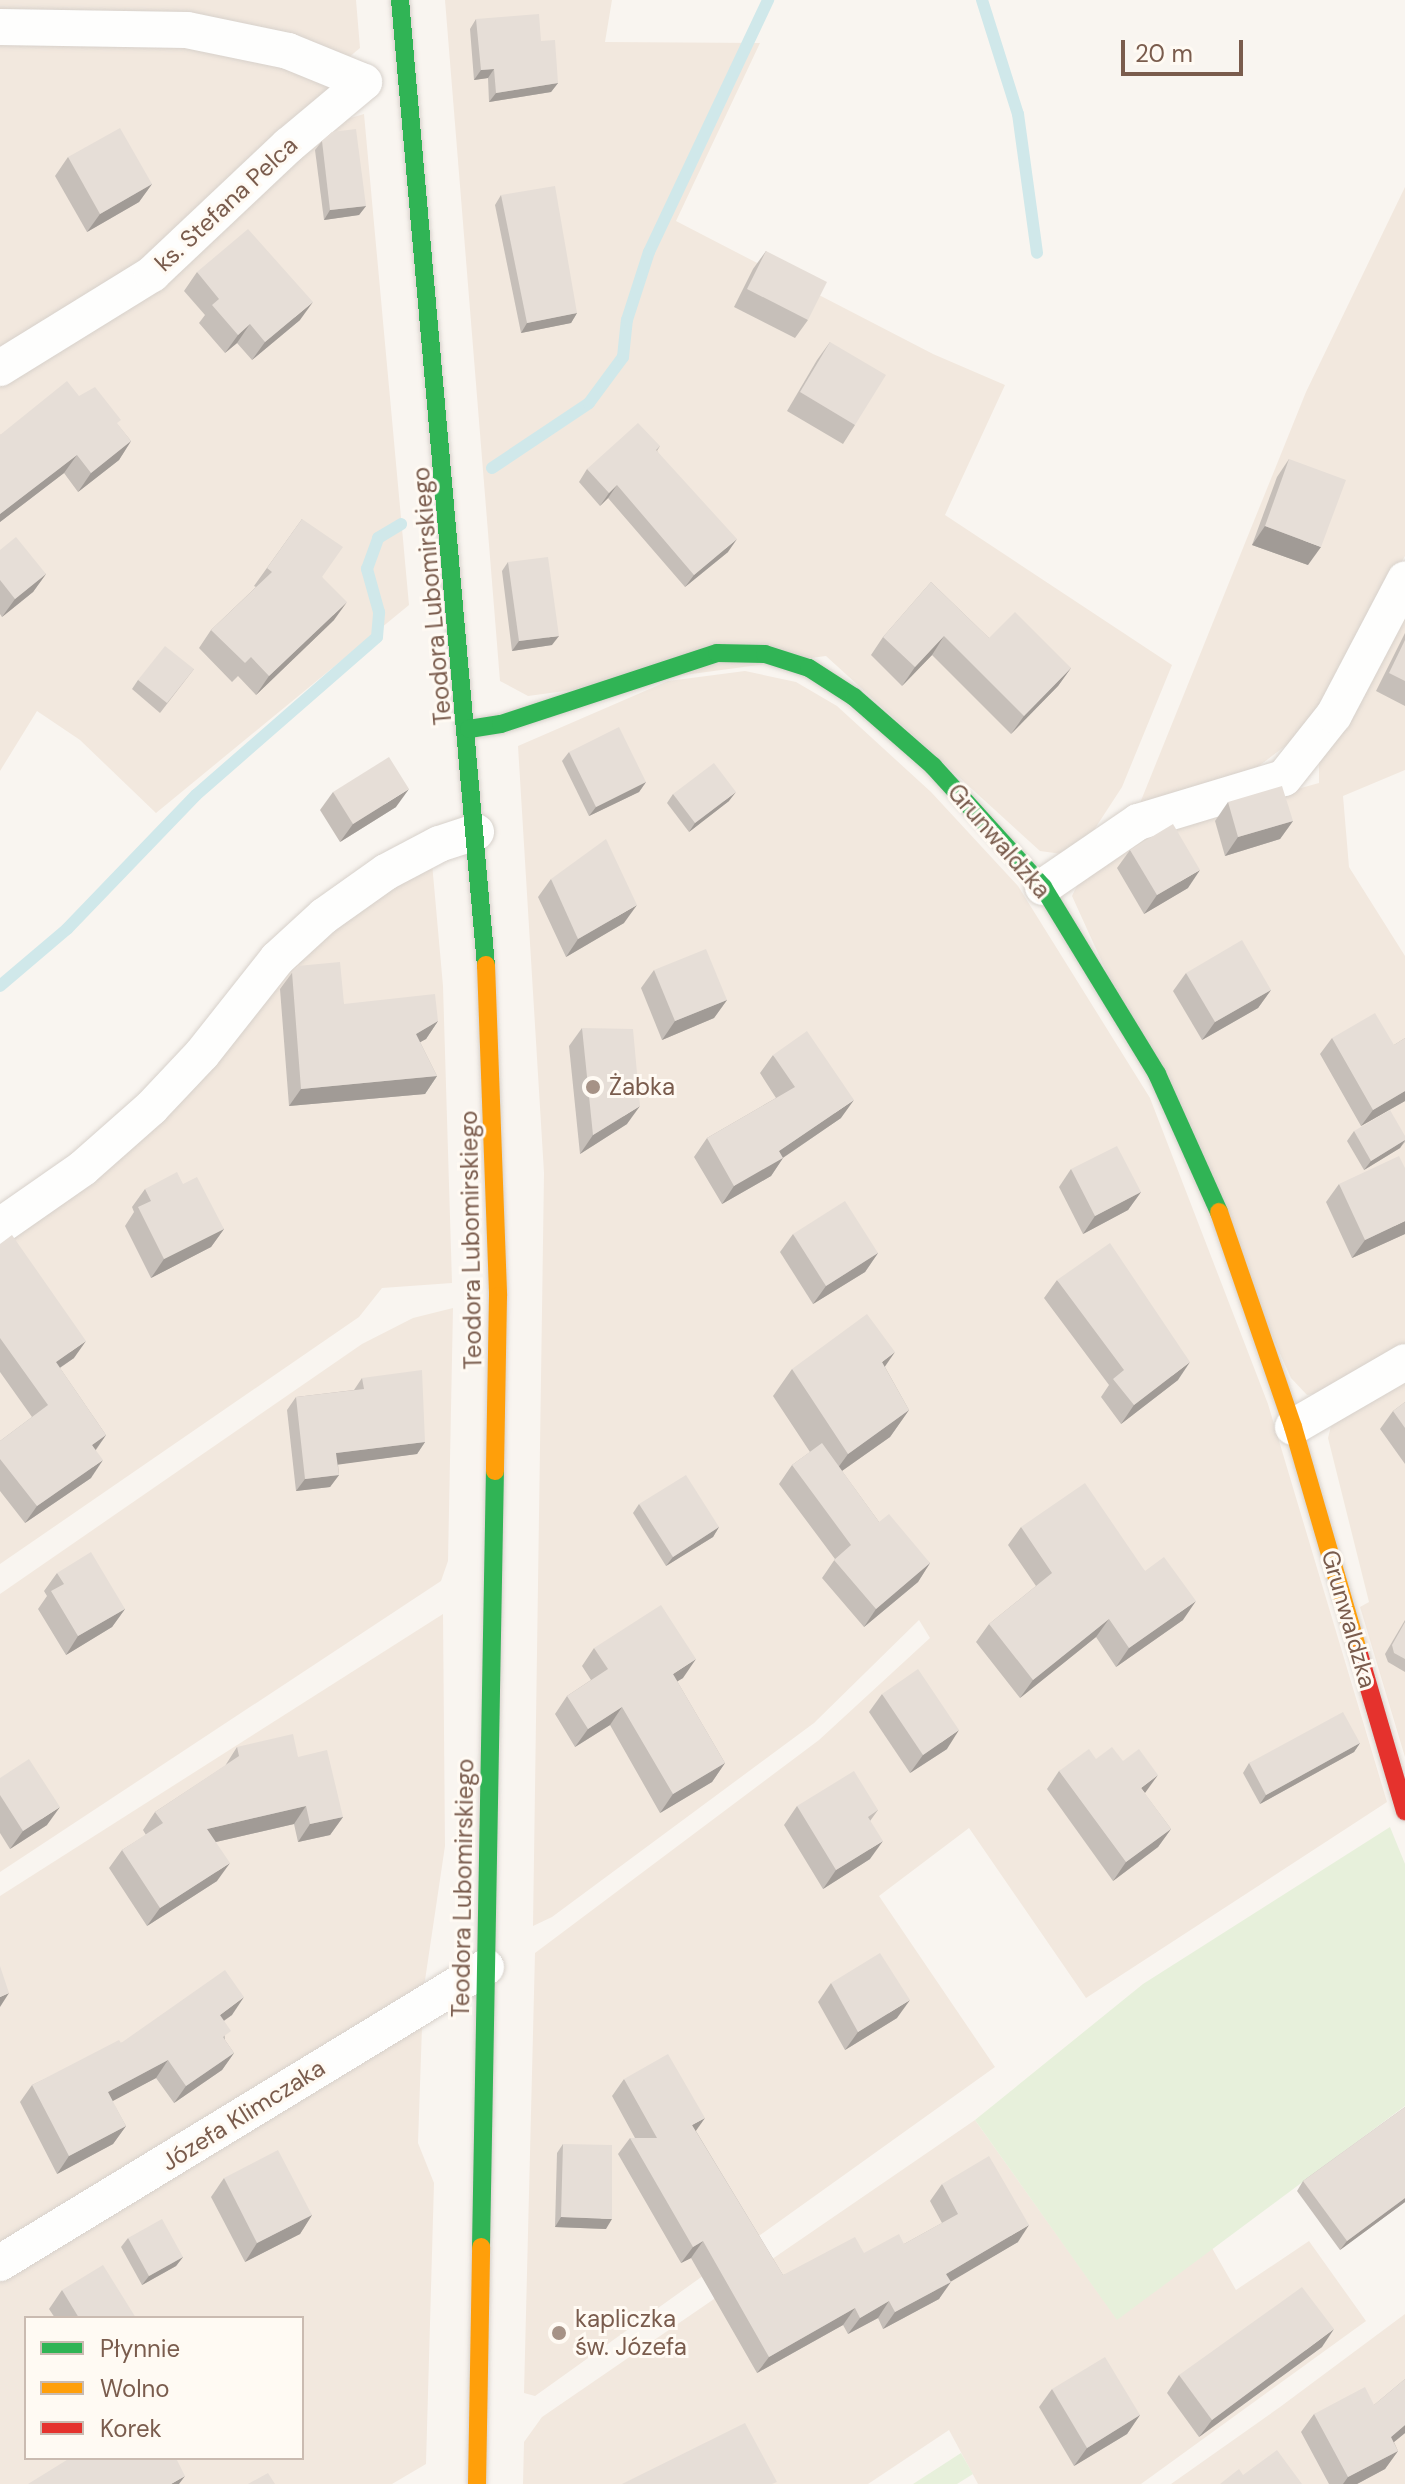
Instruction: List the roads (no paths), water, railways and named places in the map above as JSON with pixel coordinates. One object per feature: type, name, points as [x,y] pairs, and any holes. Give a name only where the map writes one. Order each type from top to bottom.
[{"type":"main road","name":"Teodora Lubomirskiego","points":[[400,0],[469,729],[493,1059],[498,1296],[477,2484]]},
{"type":"main road","name":"Grunwaldzka","points":[[469,729],[501,724],[665,666],[717,653],[765,654],[809,668],[854,697],[933,766],[1043,887],[1157,1074],[1217,1205],[1293,1427],[1405,1811]]},
{"type":"street","points":[[0,27],[187,30],[288,51],[364,82],[406,77]]},
{"type":"street","name":"ks. Stefana Pelca","points":[[0,368],[152,274],[289,145],[364,82]]},
{"type":"street","points":[[1043,887],[1138,822],[1284,778],[1334,715],[1405,580]]},
{"type":"street","points":[[0,1226],[83,1168],[151,1108],[202,1054],[277,959],[324,916],[386,872],[439,844],[476,832]]},
{"type":"street","points":[[1293,1427],[1405,1362]]},
{"type":"street","name":"Józefa Klimczaka","points":[[0,2263],[486,1967]]},
{"type":"waterway","points":[[492,468],[589,403],[623,357],[627,320],[649,252],[768,0]]},
{"type":"waterway","points":[[982,0],[1018,114],[1037,253]]},
{"type":"waterway","points":[[0,986],[67,929],[196,795],[377,637],[379,612],[367,569],[378,538],[401,524]]},
{"type":"place","name":"Żabka","points":[[593,1087]]},
{"type":"place","name":"kapliczka św. Józefa","points":[[559,2333]]}]
